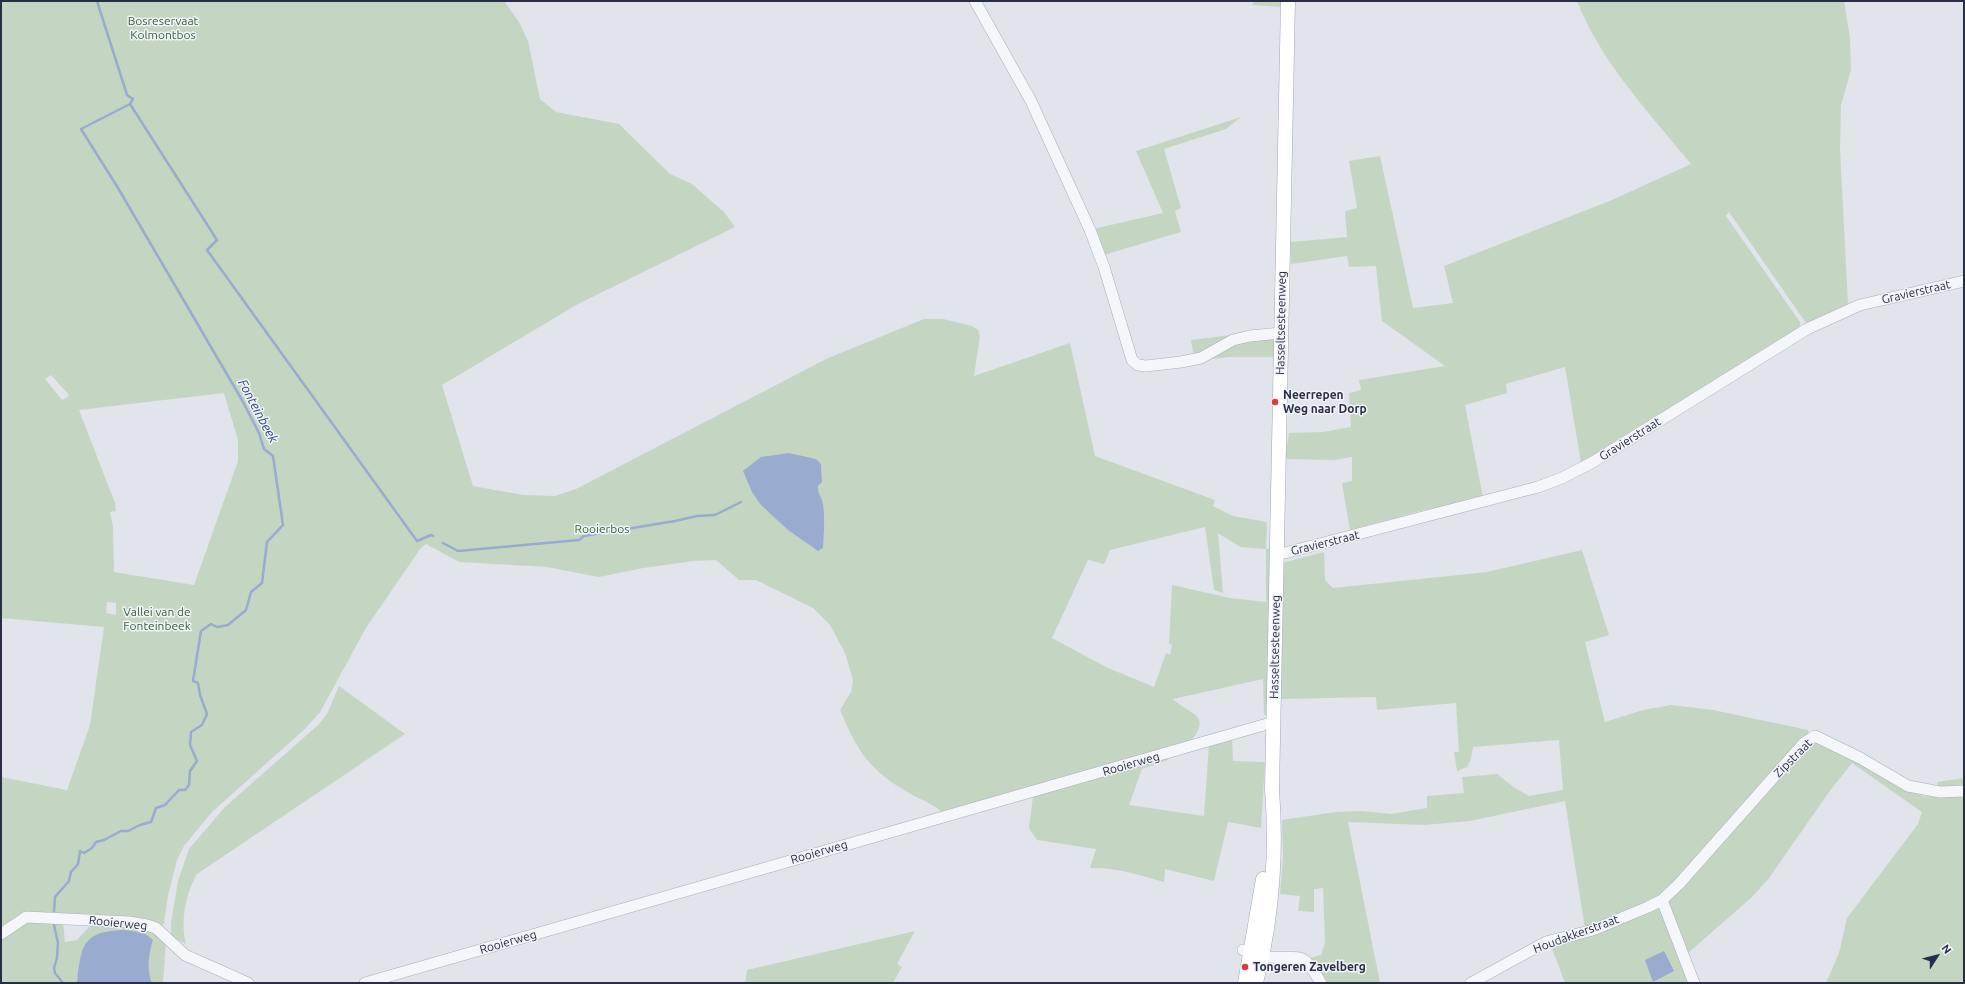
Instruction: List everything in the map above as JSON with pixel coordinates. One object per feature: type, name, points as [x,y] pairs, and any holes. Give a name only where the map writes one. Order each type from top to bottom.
[{"type":"main road","name":"Hasseltsesteenweg","points":[[1245,983],[1252,953],[1269,918],[1272,879],[1274,819],[1272,789],[1288,1]]},
{"type":"main road","name":"Hasseltsesteenweg","points":[[1252,953],[1256,983]]},
{"type":"street","points":[[975,1],[1031,101],[1090,230],[1104,267],[1132,360],[1138,365],[1146,366],[1180,362],[1201,358],[1233,340],[1250,336],[1281,333]]},
{"type":"street","name":"Gravierstraat","points":[[1277,553],[1285,553],[1506,496],[1550,482],[1593,462],[1807,329],[1834,315],[1860,305],[1964,281]]},
{"type":"street","name":"Rooierweg","points":[[365,983],[1274,722]]},
{"type":"street","name":"Zipstraat","points":[[1662,900],[1679,884],[1804,744],[1815,736],[1822,738],[1860,758],[1908,786],[1940,792],[1964,791]]},
{"type":"street","points":[[1662,900],[1694,983]]},
{"type":"street","name":"Houdakkerstraat","points":[[1471,983],[1546,942],[1608,924],[1662,900]]},
{"type":"street","name":"Rooierweg","points":[[1,934],[26,917],[129,922],[147,925],[156,928],[185,955],[248,983]]},
{"type":"street","points":[[1252,953],[1270,957],[1296,956],[1306,960],[1321,983]]},
{"type":"green space","points":[[1,1],[504,1],[519,22],[528,41],[540,99],[556,112],[619,124],[670,174],[692,184],[724,212],[735,227],[578,304],[442,385],[473,486],[523,495],[555,496],[576,489],[826,359],[924,319],[943,319],[972,326],[978,330],[980,336],[974,376],[1070,343],[1095,456],[1215,500],[1213,506],[1233,516],[1267,522],[1266,549],[1272,548],[1268,714],[1264,715],[1263,679],[1173,699],[1197,716],[1199,721],[1196,734],[1189,744],[944,814],[936,807],[895,785],[874,768],[859,749],[840,710],[851,692],[853,680],[845,653],[830,625],[813,608],[756,580],[739,580],[716,560],[694,561],[643,568],[599,577],[547,567],[459,562],[426,544],[420,549],[366,628],[320,712],[306,728],[212,812],[184,846],[177,860],[168,896],[164,923],[160,927],[27,915],[1,930],[1,777],[67,790],[90,725],[104,627],[1,618]],"holes":[[[51,375],[69,396],[62,400],[45,379]],[[224,393],[238,440],[238,461],[194,585],[114,572],[113,527],[110,512],[116,511],[115,503],[79,410]],[[821,464],[822,482],[818,486],[817,492],[822,502],[824,537],[813,548],[801,537],[788,530]],[[1205,527],[1214,590],[1223,593],[1218,533],[1240,547],[1266,549],[1266,602],[1230,598],[1172,585],[1169,644],[1172,645],[1170,655],[1166,653],[1154,687],[1106,667],[1052,638],[1088,560],[1104,564],[1110,550]],[[107,602],[116,603],[116,615],[106,613]]]},
{"type":"green space","points":[[1254,1],[1281,1],[1281,7],[1252,5]]},
{"type":"green space","points":[[1577,1],[1844,1],[1850,38],[1851,70],[1841,105],[1840,150],[1848,304],[1806,323],[1729,212],[1726,216],[1800,322],[1800,327],[1581,463],[1565,367],[1506,384],[1507,393],[1465,405],[1483,498],[1424,510],[1350,530],[1342,483],[1352,481],[1352,457],[1334,460],[1285,459],[1289,433],[1323,432],[1351,427],[1349,393],[1361,390],[1359,380],[1445,366],[1382,321],[1376,266],[1349,267],[1347,256],[1291,264],[1291,242],[1347,237],[1345,211],[1357,208],[1349,161],[1380,156],[1413,308],[1453,303],[1444,266],[1612,200],[1691,164],[1643,107],[1613,66],[1599,45]]},
{"type":"green space","points":[[1241,117],[1226,129],[1164,149],[1181,208],[1175,211],[1181,232],[1104,255],[1093,229],[1163,213],[1136,151]]},
{"type":"green space","points":[[1248,333],[1194,358],[1191,340]]},
{"type":"green space","points":[[1270,338],[1274,341],[1274,357],[1228,357],[1199,361],[1232,343]]},
{"type":"green space","points":[[1582,550],[1609,635],[1585,642],[1605,722],[1643,710],[1671,705],[1713,710],[1808,730],[1809,735],[1662,896],[1585,929],[1565,801],[1470,821],[1424,825],[1348,822],[1380,983],[1325,983],[1309,958],[1321,955],[1325,943],[1323,888],[1314,889],[1314,912],[1298,911],[1300,896],[1280,894],[1283,858],[1282,820],[1336,812],[1361,811],[1391,814],[1427,808],[1427,796],[1464,793],[1462,777],[1497,774],[1515,788],[1529,796],[1563,790],[1559,740],[1473,747],[1471,759],[1467,767],[1457,771],[1454,752],[1459,752],[1456,703],[1377,710],[1376,697],[1281,699],[1282,563],[1324,552],[1325,580],[1333,588],[1487,572]]},
{"type":"green space","points":[[339,686],[405,734],[197,874],[187,898],[185,908],[184,935],[186,944],[171,936],[171,923],[178,881],[189,849],[225,807],[318,725],[327,714]]},
{"type":"green space","points":[[1232,737],[1233,761],[1265,762],[1261,828],[1228,822],[1214,881],[1165,869],[1164,882],[1118,870],[1090,868],[1096,849],[1037,840],[1029,828],[1033,797],[1167,756],[1168,760],[1142,769],[1129,805],[1204,816],[1209,744]]},
{"type":"green space","points":[[1813,738],[1923,796],[1934,797],[1964,793],[1964,983],[1826,983],[1839,953],[1847,918],[1918,824],[1922,812],[1852,763],[1829,792],[1769,878],[1752,897],[1687,954],[1667,903],[1668,899]]},
{"type":"green space","points":[[1964,778],[1964,787],[1938,789],[1937,782]]},
{"type":"green space","points":[[1661,904],[1690,983],[1565,983],[1550,943]]},
{"type":"green space","points":[[20,922],[63,922],[65,942],[77,940],[89,927],[97,923],[153,930],[166,941],[163,983],[152,983],[150,977],[149,961],[153,940],[78,975],[77,983],[1,983],[1,937]]},
{"type":"green space","points":[[915,931],[897,964],[902,967],[893,983],[745,983],[747,970]]},
{"type":"water","points":[[789,453],[816,459],[821,464],[822,482],[818,488],[823,504],[824,532],[823,548],[818,551],[788,530],[761,505],[752,492],[743,471],[761,457]]},
{"type":"water","points":[[125,930],[144,933],[153,940],[149,956],[149,972],[152,983],[77,983],[80,958],[87,942],[92,937],[100,933]]},
{"type":"water","points":[[1664,951],[1674,971],[1653,982],[1645,960]]},
{"type":"waterway","name":"Fonteinbeek","points":[[54,911],[55,897],[69,881],[71,872],[78,864],[80,851],[84,853],[92,848],[96,842],[104,840],[121,831],[128,831],[140,825],[151,822],[156,808],[165,805],[179,790],[185,790],[189,785],[190,771],[197,761],[190,745],[191,732],[202,725],[207,714],[200,695],[198,683],[193,681],[201,631],[211,624],[217,627],[228,625],[246,610],[251,592],[262,583],[267,542],[283,525],[273,456],[264,449],[259,433],[242,400],[118,188],[81,129],[130,104],[133,99],[127,95],[97,1]]},
{"type":"waterway","points":[[130,104],[217,240],[207,250],[417,541],[431,535],[433,536]]},
{"type":"waterway","points":[[443,543],[458,551],[579,540],[584,536],[697,516],[715,515],[741,502]]},
{"type":"waterway","name":"Fonteinbeek","points":[[54,925],[58,943],[57,958],[54,968],[55,973],[63,983]]},
{"type":"place","name":"Neerrepen Weg naar Dorp","points":[[1275,402]]},
{"type":"place","name":"Tongeren Zavelberg","points":[[1245,967]]},
{"type":"park label","name":"Bosreservaat Kolmontbos","points":[[163,28]]},
{"type":"park label","name":"Rooierbos","points":[[602,529]]},
{"type":"park label","name":"Vallei van de Fonteinbeek","points":[[157,619]]}]
